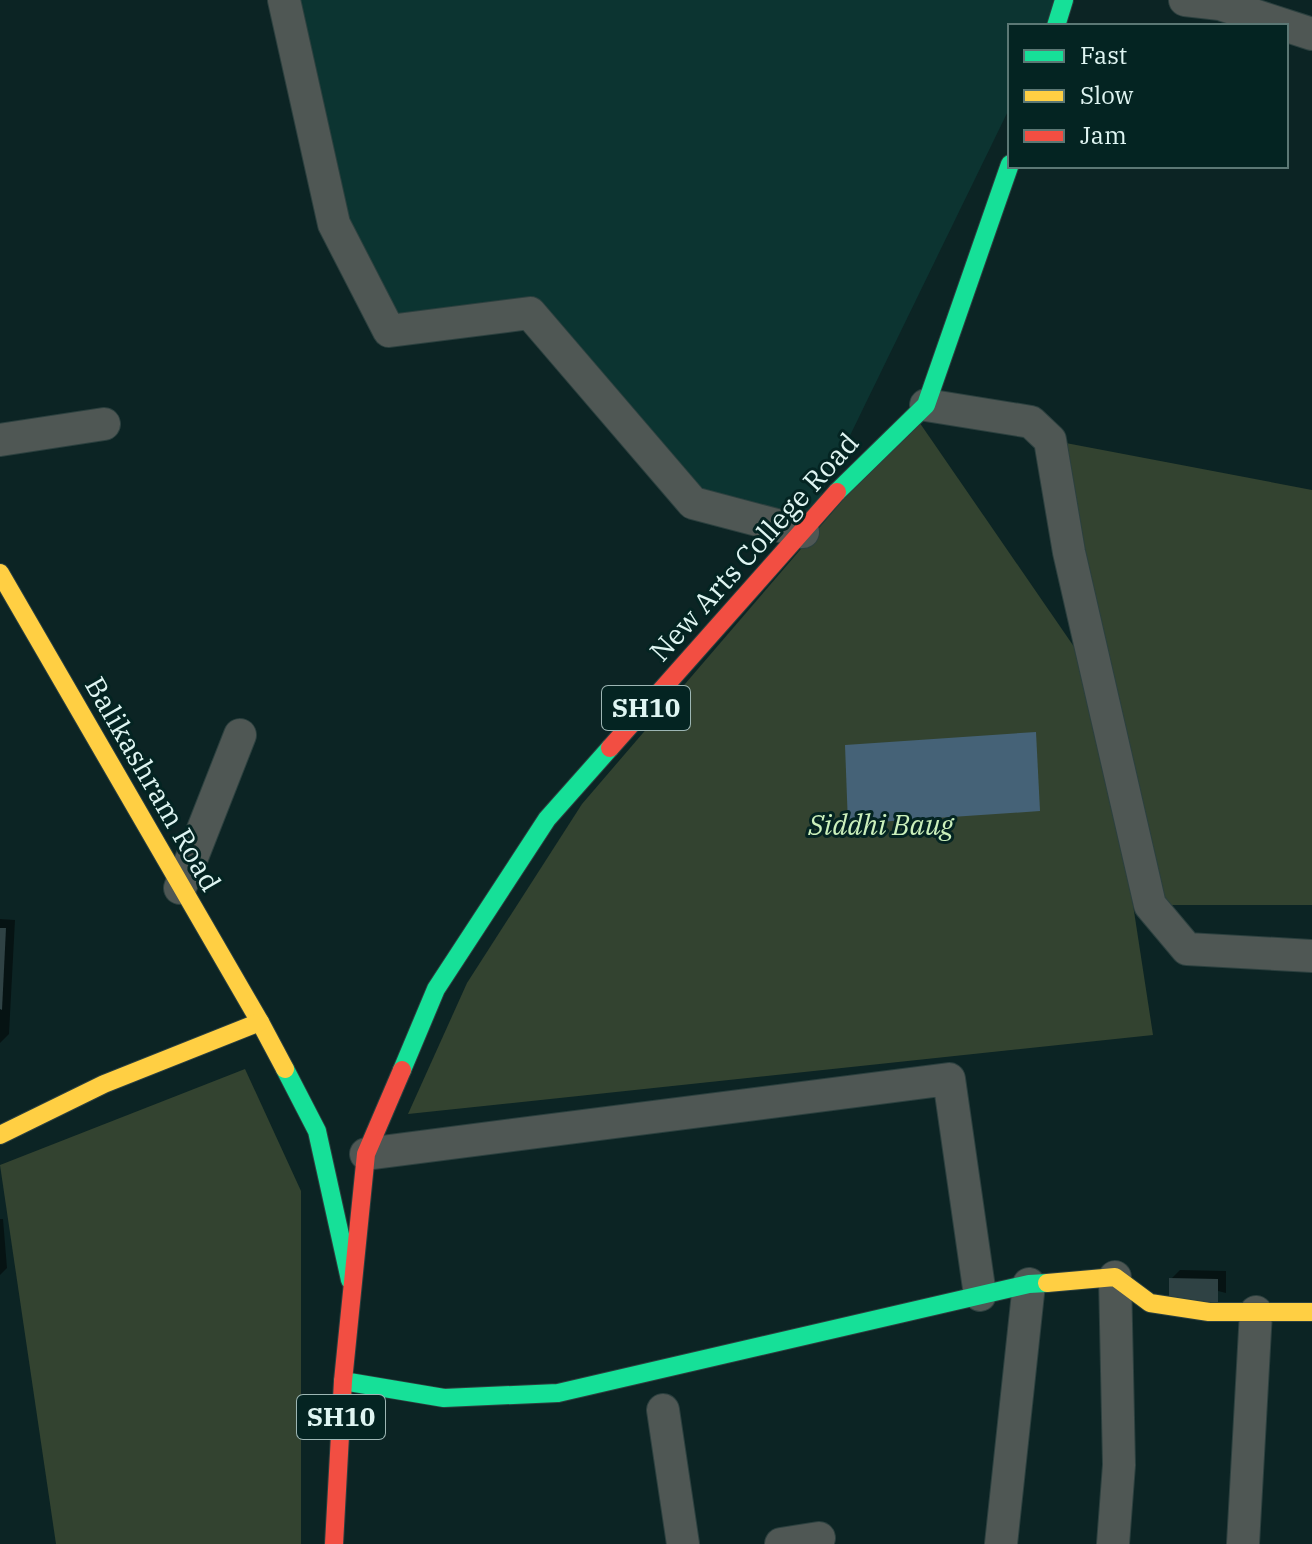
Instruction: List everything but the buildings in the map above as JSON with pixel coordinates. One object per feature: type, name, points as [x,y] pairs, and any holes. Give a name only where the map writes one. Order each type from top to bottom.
[{"type":"street","points":[[284,0],[334,224],[389,331],[530,313],[693,503],[803,532]]},
{"type":"street","points":[[1057,24],[1064,0]]},
{"type":"street","points":[[1185,0],[1221,2],[1284,24]]},
{"type":"street","points":[[1288,26],[1312,34]]},
{"type":"street","name":"New Arts College Road","points":[[352,1290],[366,1154],[436,989],[547,819],[855,472],[926,405],[1009,168]]},
{"type":"street","points":[[926,405],[1031,422],[1050,440],[1069,552],[1150,905],[1187,949],[1312,956]]},
{"type":"street","points":[[0,440],[104,424]]},
{"type":"street","name":"Balikashram Road","points":[[1,578],[260,1022],[317,1131],[352,1290]]},
{"type":"street","points":[[180,888],[240,735]]},
{"type":"street","points":[[0,1135],[104,1084],[260,1022]]},
{"type":"street","points":[[366,1154],[949,1079],[980,1295]]},
{"type":"street","points":[[343,1381],[444,1398],[558,1393],[1029,1284],[1115,1277],[1150,1303],[1209,1312],[1312,1312]]},
{"type":"street","points":[[1113,1544],[1119,1465],[1115,1277]]},
{"type":"street","points":[[1001,1544],[1029,1284]]},
{"type":"street","name":"SH10","points":[[334,1544],[343,1381],[352,1290]]},
{"type":"street","points":[[1243,1544],[1256,1312]]},
{"type":"street","points":[[663,1410],[683,1544]]},
{"type":"street","points":[[781,1544],[819,1538]]},
{"type":"shaded area","points":[[284,0],[1062,0],[1051,24],[1008,24],[1008,111],[803,532],[693,503],[530,313],[389,331],[334,224]]},
{"type":"green space","name":"Siddhi Baug","points":[[915,416],[1099,683],[1153,1035],[408,1114],[467,983],[582,804]]},
{"type":"green space","points":[[1050,440],[1312,490],[1312,905],[1150,905]]},
{"type":"green space","points":[[245,1069],[301,1191],[301,1544],[56,1544],[0,1165]]},
{"type":"water","points":[[1036,732],[1040,811],[848,824],[845,745]]},
{"type":"traffic: fast","points":[[1057,24],[1064,0]]},
{"type":"traffic: fast","points":[[837,492],[926,405],[1009,168]]},
{"type":"traffic: fast","points":[[402,1070],[436,989],[547,819],[610,748]]},
{"type":"traffic: fast","points":[[285,1069],[317,1131],[350,1280]]},
{"type":"traffic: fast","points":[[343,1381],[444,1398],[558,1393],[1029,1284],[1047,1283]]},
{"type":"traffic: slow","points":[[0,573],[285,1069]]},
{"type":"traffic: slow","points":[[0,1135],[104,1084],[260,1022]]},
{"type":"traffic: slow","points":[[1047,1283],[1115,1277],[1150,1303],[1209,1312],[1312,1312]]},
{"type":"traffic: jam","points":[[610,748],[837,492]]},
{"type":"traffic: jam","points":[[334,1544],[343,1381],[366,1154],[402,1070]]}]
